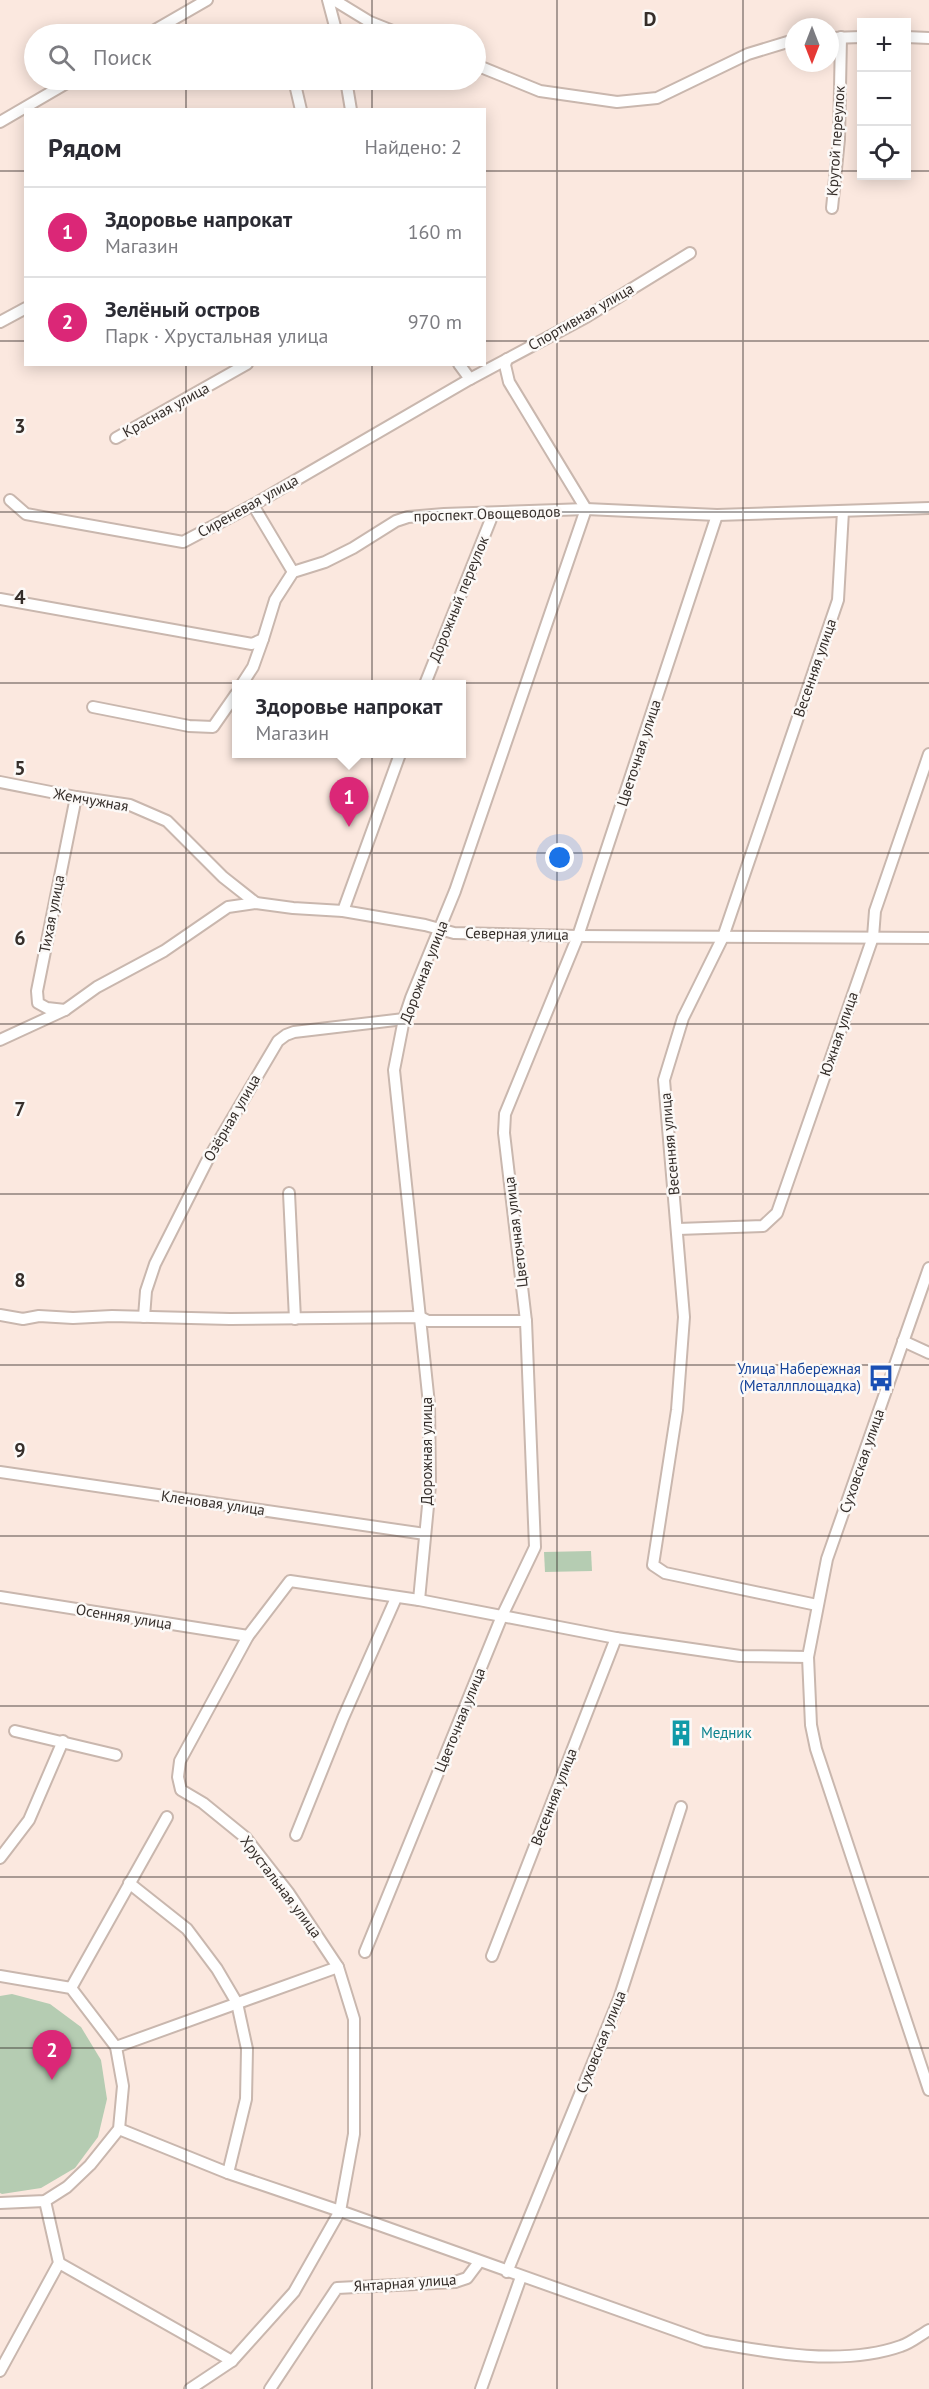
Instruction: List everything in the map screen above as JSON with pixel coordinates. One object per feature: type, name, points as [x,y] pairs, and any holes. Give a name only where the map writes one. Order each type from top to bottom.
[{"type":"street","points":[[165,24],[207,0]]},
{"type":"street","points":[[328,0],[334,24]]},
{"type":"street","points":[[334,0],[375,24]]},
{"type":"street","points":[[839,38],[857,37]]},
{"type":"street","points":[[911,37],[929,38]]},
{"type":"street","points":[[486,69],[540,91],[617,102],[657,98],[748,54],[785,43]]},
{"type":"street","name":"Крутой переулок","points":[[832,208],[839,139],[836,72]]},
{"type":"street","points":[[0,122],[55,90]]},
{"type":"street","points":[[296,90],[301,108]]},
{"type":"street","points":[[348,90],[351,108]]},
{"type":"street","name":"Спортивная улица","points":[[470,379],[586,317],[690,253]]},
{"type":"street","points":[[0,322],[24,309]]},
{"type":"street","points":[[507,359],[505,365],[509,382],[586,509]]},
{"type":"street","name":"Красная улица","points":[[116,438],[243,366]]},
{"type":"street","points":[[460,366],[470,379]]},
{"type":"street","name":"Сиреневая улица","points":[[10,500],[26,514],[183,542],[253,505],[470,379]]},
{"type":"street","points":[[245,680],[253,667],[275,600],[293,572],[253,505]]},
{"type":"street","name":"проспект Овощеводов","points":[[293,572],[326,562],[353,548],[396,520],[444,514],[586,509],[717,515],[929,508]]},
{"type":"street","name":"Дорожная улица","points":[[418,1600],[430,1485],[429,1404],[394,1070],[404,1019],[455,891],[586,509]]},
{"type":"street","name":"Весенняя улица","points":[[817,1605],[665,1573],[653,1565],[677,1410],[684,1317],[664,1080],[683,1018],[723,936],[838,600],[843,511]]},
{"type":"street","name":"Дорожный переулок","points":[[427,680],[493,514]]},
{"type":"street","name":"Цветочная улица","points":[[365,1952],[502,1616],[535,1547],[526,1321],[504,1133],[505,1114],[578,936],[717,515]]},
{"type":"street","points":[[0,599],[252,644],[263,639]]},
{"type":"street","points":[[93,707],[189,726],[213,727],[232,701]]},
{"type":"street","name":"Южная улица","points":[[678,1229],[763,1226],[777,1213],[873,937],[875,911],[929,754]]},
{"type":"street","points":[[344,911],[398,758]]},
{"type":"street","name":"Жемчужная","points":[[0,782],[76,798],[130,805],[167,821],[223,877],[256,903]]},
{"type":"street","name":"Тихая улица","points":[[65,1010],[46,1008],[38,1003],[37,991],[76,798]]},
{"type":"street","name":"Северная улица","points":[[0,1040],[65,1010],[97,987],[164,951],[228,907],[256,903],[344,911],[454,933],[929,938]]},
{"type":"street","name":"Озёрная улица","points":[[144,1317],[146,1291],[155,1264],[207,1161],[278,1041],[294,1032],[404,1019]]},
{"type":"street","points":[[290,1194],[295,1319]]},
{"type":"street","name":"Суховская улица","points":[[929,1268],[827,1559],[807,1657],[811,1725],[816,1749],[929,2091]]},
{"type":"street","points":[[0,1315],[22,1319],[39,1316],[295,1319],[420,1317],[429,1321],[526,1321]]},
{"type":"street","points":[[903,1341],[929,1353]]},
{"type":"street","name":"Кленовая улица","points":[[0,1473],[425,1534]]},
{"type":"street","points":[[248,1636],[290,1581],[418,1600],[616,1638],[740,1656],[807,1657]]},
{"type":"street","name":"Осенняя улица","points":[[0,1597],[248,1636]]},
{"type":"street","points":[[296,1835],[343,1718],[396,1598]]},
{"type":"street","name":"Хрустальная улица","points":[[248,1636],[180,1761],[178,1777],[181,1790],[203,1803],[246,1838],[288,1892],[338,1967]]},
{"type":"street","name":"Весенняя улица","points":[[492,1956],[616,1638]]},
{"type":"street","points":[[15,1731],[116,1755]]},
{"type":"street","points":[[0,1858],[29,1820],[63,1741]]},
{"type":"street","name":"Суховская улица","points":[[507,2272],[619,1999],[681,1807]]},
{"type":"street","points":[[71,1988],[167,1816]]},
{"type":"street","points":[[129,1883],[187,1929],[217,1969],[237,2003],[247,2049],[246,2099],[228,2173]]},
{"type":"street","points":[[116,2048],[338,1967],[354,2019],[354,2134],[340,2211],[294,2292],[232,2361],[190,2389]]},
{"type":"street","points":[[0,1976],[71,1988],[116,2048],[123,2086],[119,2129],[67,2187],[45,2201],[0,2203]]},
{"type":"street","points":[[119,2129],[228,2173],[705,2341],[765,2352],[830,2356],[880,2352],[903,2346],[929,2330]]},
{"type":"street","points":[[0,2371],[59,2263],[45,2201]]},
{"type":"street","name":"Янтарная улица","points":[[270,2389],[337,2288],[454,2282],[467,2278],[479,2262]]},
{"type":"street","points":[[59,2263],[232,2361]]},
{"type":"street","points":[[481,2389],[521,2277]]},
{"type":"green space","points":[[591,1551],[592,1571],[545,1572],[544,1552]]},
{"type":"green space","points":[[12,1994],[50,2004],[81,2027],[101,2060],[107,2099],[98,2137],[75,2168],[41,2188],[2,2194],[0,2193],[0,1996]]},
{"type":"place","name":"Здоровье напрокат","points":[[349,827]]},
{"type":"place","name":"Улица Набережная (Металлплощадка)","points":[[881,1378]]},
{"type":"place","name":"Медник","points":[[681,1733]]},
{"type":"place","name":"Зелёный остров","points":[[52,2080]]}]
